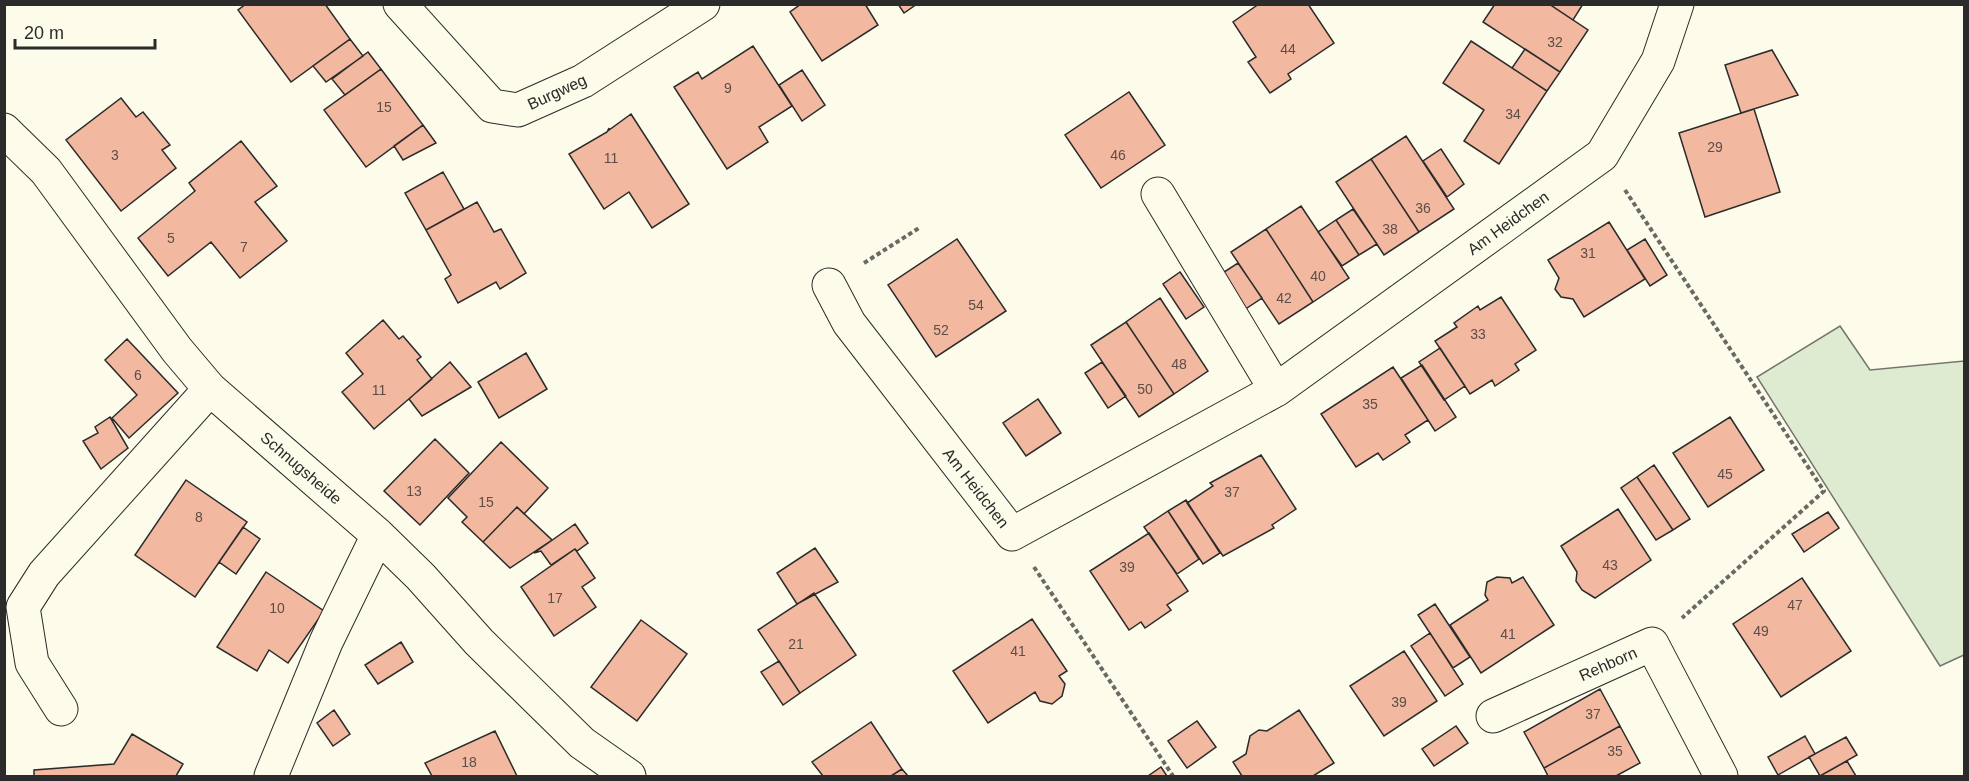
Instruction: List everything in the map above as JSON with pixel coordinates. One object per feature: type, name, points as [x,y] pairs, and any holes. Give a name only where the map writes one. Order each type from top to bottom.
[{"type":"street","name":"Burgweg","points":[[400,4],[492,105],[518,110],[583,81],[703,4]]},
{"type":"street","name":"Am Heidchen","points":[[829,285],[849,323],[1012,534],[1276,390],[1602,155],[1658,61],[1677,4]]},
{"type":"street","name":"Schnugsheide","points":[[4,130],[46,171],[177,350],[210,389],[378,535],[479,642],[582,743],[629,777]]},
{"type":"street","points":[[1158,194],[1276,390]]},
{"type":"street","points":[[61,709],[32,663],[23,607],[44,574],[210,389]]},
{"type":"street","points":[[271,777],[326,642],[378,535]]},
{"type":"street","name":"Rehborn","points":[[1493,716],[1652,644],[1721,777]]},
{"type":"path","points":[[1602,155],[1824,491],[1652,644]]},
{"type":"path","points":[[829,285],[919,228]]},
{"type":"path","points":[[1012,534],[1173,777]]},
{"type":"green space","points":[[1840,326],[1870,370],[1964,361],[1964,655],[1940,666],[1757,377]]},
{"type":"building","points":[[246,4],[325,4],[350,39],[291,82],[238,10]]},
{"type":"building","points":[[801,4],[865,4],[878,25],[822,61],[790,12]]},
{"type":"building","points":[[898,4],[917,4],[904,13]]},
{"type":"building","points":[[1259,4],[1308,4],[1334,43],[1288,74],[1291,79],[1270,93],[1248,62],[1256,57],[1233,22]]},
{"type":"building","points":[[1495,4],[1549,4],[1588,30],[1560,72],[1483,22]]},
{"type":"building","points":[[1549,4],[1583,4],[1573,20]]},
{"type":"building","points":[[350,39],[363,56],[326,82],[313,66]]},
{"type":"building","points":[[1471,41],[1547,91],[1499,164],[1464,141],[1484,110],[1443,83]]},
{"type":"building","points":[[753,46],[792,106],[759,127],[768,142],[727,169],[674,87],[698,72],[702,79]]},
{"type":"building","points":[[1525,49],[1560,72],[1547,91],[1512,68]]},
{"type":"building","points":[[1772,50],[1798,95],[1741,113],[1725,65]]},
{"type":"building","points":[[368,52],[381,69],[345,95],[332,79]]},
{"type":"building","points":[[381,69],[423,125],[366,167],[324,110]]},
{"type":"building","points":[[802,70],[825,105],[802,121],[779,85]]},
{"type":"building","points":[[1129,92],[1165,145],[1101,188],[1065,135]]},
{"type":"building","points":[[121,98],[136,117],[143,112],[170,145],[162,150],[176,168],[121,211],[66,140]]},
{"type":"building","points":[[1754,109],[1780,192],[1705,217],[1679,133]]},
{"type":"building","points":[[631,114],[689,204],[652,228],[629,192],[604,209],[569,154],[607,132],[609,128],[609,130]]},
{"type":"building","points":[[423,125],[436,143],[403,160],[394,146]]},
{"type":"building","points":[[1406,136],[1454,209],[1419,232],[1371,159]]},
{"type":"building","points":[[241,141],[277,186],[255,202],[287,241],[240,278],[211,242],[168,276],[138,238],[195,191],[189,183]]},
{"type":"building","points":[[1441,149],[1464,184],[1447,197],[1423,161]]},
{"type":"building","points":[[1371,159],[1419,232],[1384,255],[1336,182]]},
{"type":"building","points":[[443,172],[464,209],[426,230],[405,193]]},
{"type":"building","points":[[477,202],[494,232],[501,229],[526,273],[500,289],[496,282],[458,303],[445,279],[451,275],[426,230]]},
{"type":"building","points":[[1301,206],[1349,278],[1313,302],[1266,229]]},
{"type":"building","points":[[1353,209],[1377,244],[1359,255],[1336,220]]},
{"type":"building","points":[[1336,220],[1359,255],[1342,266],[1318,232]]},
{"type":"building","points":[[1609,222],[1645,279],[1584,317],[1573,299],[1561,297],[1555,289],[1559,278],[1548,260]]},
{"type":"building","points":[[1266,229],[1313,302],[1279,324],[1231,252]]},
{"type":"building","points":[[957,239],[1006,311],[936,357],[888,285]]},
{"type":"building","points":[[1645,239],[1667,275],[1650,286],[1627,250]]},
{"type":"building","points":[[1238,263],[1262,298],[1244,310],[1221,274]]},
{"type":"building","points":[[1180,272],[1204,307],[1186,319],[1163,284]]},
{"type":"building","points":[[1501,297],[1536,350],[1515,364],[1519,370],[1495,386],[1492,380],[1470,394],[1435,341],[1457,327],[1454,323],[1478,306],[1480,310]]},
{"type":"building","points":[[1160,298],[1208,371],[1174,394],[1126,322]]},
{"type":"building","points":[[383,320],[399,339],[403,336],[421,357],[417,360],[432,379],[374,429],[342,392],[363,374],[346,353]]},
{"type":"building","points":[[1126,322],[1174,394],[1139,417],[1091,345]]},
{"type":"building","points":[[127,339],[178,393],[129,438],[112,418],[137,395],[105,360]]},
{"type":"building","points":[[1440,348],[1465,386],[1444,400],[1419,362]]},
{"type":"building","points":[[526,353],[547,389],[499,418],[478,382]]},
{"type":"building","points":[[450,362],[471,387],[422,416],[409,399]]},
{"type":"building","points":[[1102,362],[1126,396],[1108,408],[1085,373]]},
{"type":"building","points":[[1422,365],[1456,417],[1435,431],[1401,378]]},
{"type":"building","points":[[1393,367],[1428,420],[1405,435],[1410,442],[1383,460],[1378,453],[1356,467],[1321,414]]},
{"type":"building","points":[[1038,399],[1061,433],[1026,456],[1003,423]]},
{"type":"building","points":[[110,417],[128,448],[101,469],[83,441],[98,433],[95,427]]},
{"type":"building","points":[[1730,417],[1764,470],[1708,507],[1673,453]]},
{"type":"building","points":[[435,439],[469,473],[420,525],[384,491]]},
{"type":"building","points":[[501,442],[548,488],[524,514],[517,507],[483,542],[462,522],[467,517],[448,498]]},
{"type":"building","points":[[1261,455],[1296,509],[1272,525],[1274,528],[1223,556],[1187,503],[1213,486],[1210,483]]},
{"type":"building","points":[[1654,465],[1690,519],[1673,530],[1637,477]]},
{"type":"building","points":[[1637,477],[1673,530],[1656,540],[1621,488]]},
{"type":"building","points":[[186,480],[247,522],[195,597],[135,555]]},
{"type":"building","points":[[1186,500],[1220,553],[1203,564],[1168,511]]},
{"type":"building","points":[[517,507],[552,540],[510,568],[483,542]]},
{"type":"building","points":[[1618,509],[1651,560],[1595,598],[1582,590],[1576,581],[1577,572],[1561,546]]},
{"type":"building","points":[[1168,511],[1199,559],[1177,574],[1144,527]]},
{"type":"building","points":[[1828,512],[1839,528],[1804,552],[1792,534]]},
{"type":"building","points":[[575,524],[588,543],[577,551],[575,549],[551,565],[541,551],[534,553]]},
{"type":"building","points":[[243,527],[260,539],[236,574],[219,562]]},
{"type":"building","points":[[1149,533],[1188,591],[1167,605],[1171,610],[1145,628],[1141,622],[1129,630],[1090,571]]},
{"type":"building","points":[[815,548],[838,582],[797,604],[777,573]]},
{"type":"building","points":[[575,549],[595,578],[582,587],[596,607],[554,636],[521,587]]},
{"type":"building","points":[[266,572],[324,611],[288,663],[269,650],[257,671],[217,647]]},
{"type":"building","points":[[1497,577],[1510,578],[1512,583],[1523,577],[1554,625],[1481,673],[1450,625],[1488,600],[1485,595],[1487,582]]},
{"type":"building","points":[[1802,578],[1851,651],[1781,697],[1733,624]]},
{"type":"building","points":[[814,593],[856,655],[800,693],[758,630]]},
{"type":"building","points":[[1435,604],[1470,657],[1453,668],[1418,615]]},
{"type":"building","points":[[1032,619],[1067,671],[1059,676],[1065,684],[1062,696],[1052,704],[1040,701],[1035,692],[988,723],[953,671]]},
{"type":"building","points":[[641,620],[687,654],[637,721],[591,687]]},
{"type":"building","points":[[1430,633],[1463,684],[1445,696],[1411,646]]},
{"type":"building","points":[[401,642],[413,662],[378,684],[365,665]]},
{"type":"building","points":[[1404,651],[1437,701],[1384,736],[1350,686]]},
{"type":"building","points":[[779,661],[800,693],[783,705],[761,672]]},
{"type":"building","points":[[1600,689],[1620,726],[1544,768],[1524,732]]},
{"type":"building","points":[[334,710],[350,734],[333,746],[317,723]]},
{"type":"building","points":[[1299,710],[1334,763],[1313,776],[1242,776],[1233,762],[1246,754],[1250,736],[1259,730],[1267,731]]},
{"type":"building","points":[[1197,721],[1216,747],[1187,768],[1168,741]]},
{"type":"building","points":[[871,722],[902,769],[891,776],[823,776],[812,762]]},
{"type":"building","points":[[1456,726],[1468,743],[1434,766],[1422,749]]},
{"type":"building","points":[[1620,726],[1640,763],[1616,776],[1548,776],[1544,768]]},
{"type":"building","points":[[495,731],[517,776],[432,776],[425,763]]},
{"type":"building","points":[[132,734],[183,764],[176,776],[34,776],[34,770],[114,764]]},
{"type":"building","points":[[1805,736],[1815,754],[1778,775],[1768,757]]},
{"type":"building","points":[[1846,737],[1857,755],[1820,776],[1809,757]]},
{"type":"building","points":[[1847,761],[1856,776],[1820,776]]},
{"type":"building","points":[[1161,767],[1167,776],[1148,776]]},
{"type":"building","points":[[902,769],[908,776],[891,776]]}]
